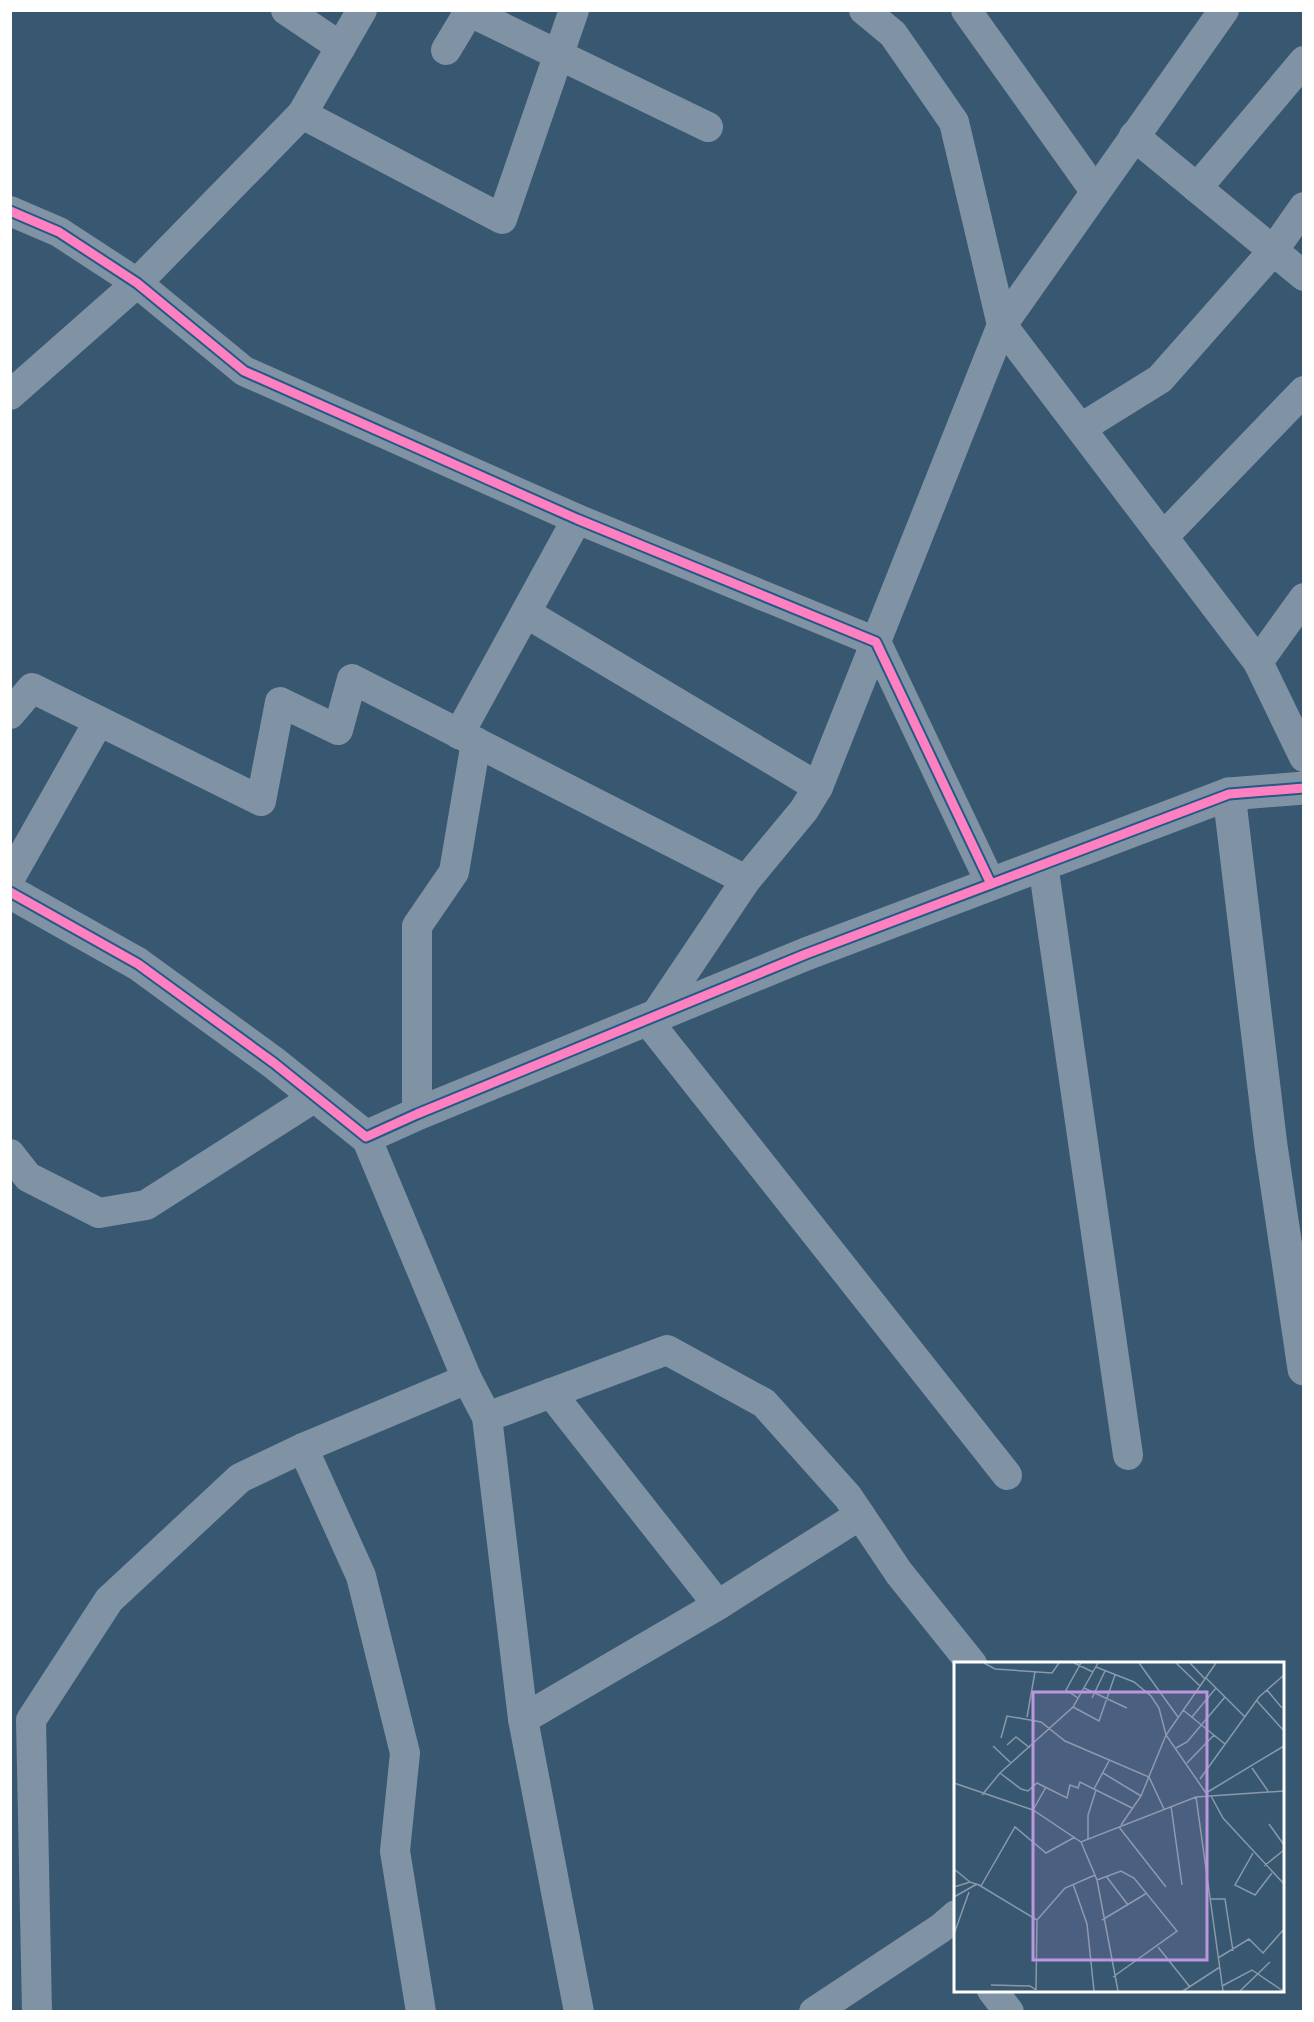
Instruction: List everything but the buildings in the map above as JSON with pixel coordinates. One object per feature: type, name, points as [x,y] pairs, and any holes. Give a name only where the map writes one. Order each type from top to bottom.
[{"type":"street","points":[[286,10],[341,47]]},
{"type":"street","points":[[10,395],[137,284],[302,114],[362,10]]},
{"type":"street","points":[[302,114],[502,219],[574,10]]},
{"type":"street","points":[[864,10],[893,34],[954,122],[1002,325],[1258,662],[1304,757]]},
{"type":"street","points":[[966,10],[1095,191]]},
{"type":"street","points":[[651,1018],[746,880],[804,810],[818,787],[1002,325],[1224,10]]},
{"type":"street","points":[[446,50],[469,11],[708,127]]},
{"type":"street","points":[[1197,188],[1304,60]]},
{"type":"street","points":[[1134,136],[1304,276]]},
{"type":"street","points":[[1081,428],[1160,379],[1273,251],[1304,207]]},
{"type":"street","points":[[10,211],[59,232],[137,284],[244,371],[577,519],[876,642],[991,884]]},
{"type":"street","points":[[1163,537],[1304,391]]},
{"type":"street","points":[[417,1114],[417,926],[454,872],[468,738],[526,613],[577,519]]},
{"type":"street","points":[[1258,662],[1304,598]]},
{"type":"street","points":[[526,613],[818,787]]},
{"type":"street","points":[[10,714],[32,688],[261,801],[280,702],[338,730],[352,679],[746,880]]},
{"type":"street","points":[[10,878],[99,721]]},
{"type":"street","points":[[366,1137],[806,954],[1229,794],[1304,788]]},
{"type":"street","points":[[1229,794],[1271,1146],[1304,1370]]},
{"type":"street","points":[[1043,864],[1128,1455]]},
{"type":"street","points":[[10,892],[138,964],[274,1063],[366,1137],[467,1380],[487,1417],[523,1719],[579,2012]]},
{"type":"street","points":[[651,1018],[1007,1475]]},
{"type":"street","points":[[10,1154],[28,1176],[99,1214],[146,1205],[315,1096]]},
{"type":"street","points":[[487,1417],[667,1350],[764,1403],[848,1497],[899,1573],[970,1662]]},
{"type":"street","points":[[37,2012],[21,1714],[109,1600],[240,1478],[303,1448],[467,1380]]},
{"type":"street","points":[[551,1393],[718,1605]]},
{"type":"street","points":[[303,1448],[361,1576],[405,1753],[395,1851],[421,2012]]},
{"type":"street","points":[[523,1719],[718,1605],[860,1515]]},
{"type":"street","points":[[814,2012],[950,1930]]},
{"type":"street","points":[[994,1992],[1009,2012]]},
{"type":"cycle path","points":[[10,211],[59,232],[137,283],[244,371],[577,519],[876,642],[991,884]]},
{"type":"cycle path","points":[[10,892],[138,964],[274,1063],[366,1137],[806,954],[1229,794],[1304,788]]}]
